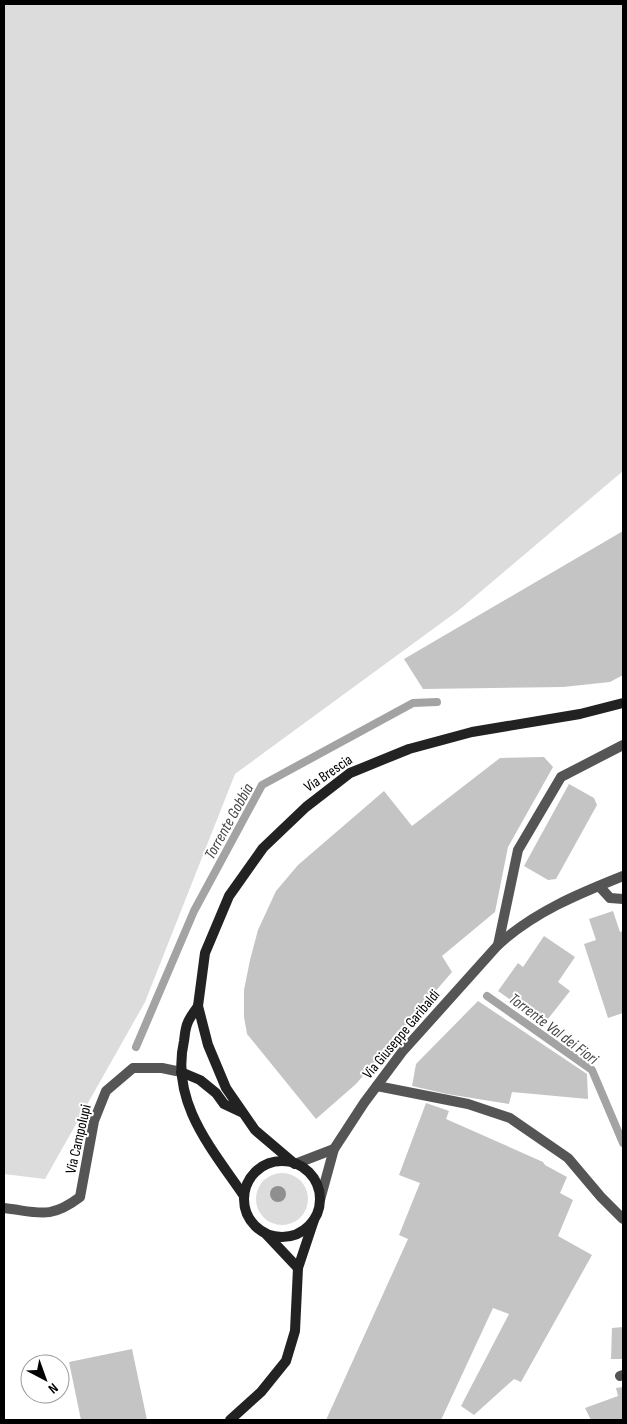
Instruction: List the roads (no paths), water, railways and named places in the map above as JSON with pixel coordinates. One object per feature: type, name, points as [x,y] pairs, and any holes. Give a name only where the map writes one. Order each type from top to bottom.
[{"type":"main road","name":"Via Brescia","points":[[295,1164],[255,1130],[241,1113],[226,1088],[208,1045],[198,1006],[205,953],[229,896],[262,848],[306,806],[350,773],[409,749],[472,732],[580,714],[623,703]]},
{"type":"main road","name":"Via Brescia","points":[[198,1006],[188,1023],[181,1053],[180,1072],[182,1089],[187,1104],[206,1140],[244,1196]]},
{"type":"main road","name":"Via Brescia","points":[[180,1072],[200,1080],[216,1093],[224,1104],[241,1113]]},
{"type":"main road","points":[[230,1420],[261,1392],[286,1361],[295,1330],[298,1268],[320,1200],[318,1188],[313,1178],[305,1169],[295,1164],[281,1161],[267,1164],[256,1172],[248,1183],[244,1196],[245,1207],[248,1217],[255,1226],[264,1232],[298,1268]]},
{"type":"main road","points":[[264,1232],[288,1237],[309,1225],[316,1215]]},
{"type":"street","points":[[498,945],[518,850],[561,777],[623,745]]},
{"type":"street","name":"Via Giuseppe Garibaldi","points":[[320,1200],[334,1149],[376,1086],[402,1052],[498,945],[515,930],[550,908],[623,876]]},
{"type":"street","points":[[599,886],[610,898],[623,899]]},
{"type":"street","name":"Via Campolupi","points":[[4,1208],[50,1214],[66,1208],[80,1197],[94,1121],[106,1091],[133,1068],[162,1068],[180,1072]]},
{"type":"street","points":[[376,1086],[468,1104],[510,1118],[568,1158],[623,1220]]},
{"type":"street","points":[[295,1164],[334,1149]]},
{"type":"waterway","name":"Torrente Gobbia","points":[[136,1047],[194,911],[262,785],[413,703],[437,702]]},
{"type":"waterway","name":"Torrente Val dei Fiori","points":[[487,996],[592,1070],[623,1143]]}]
